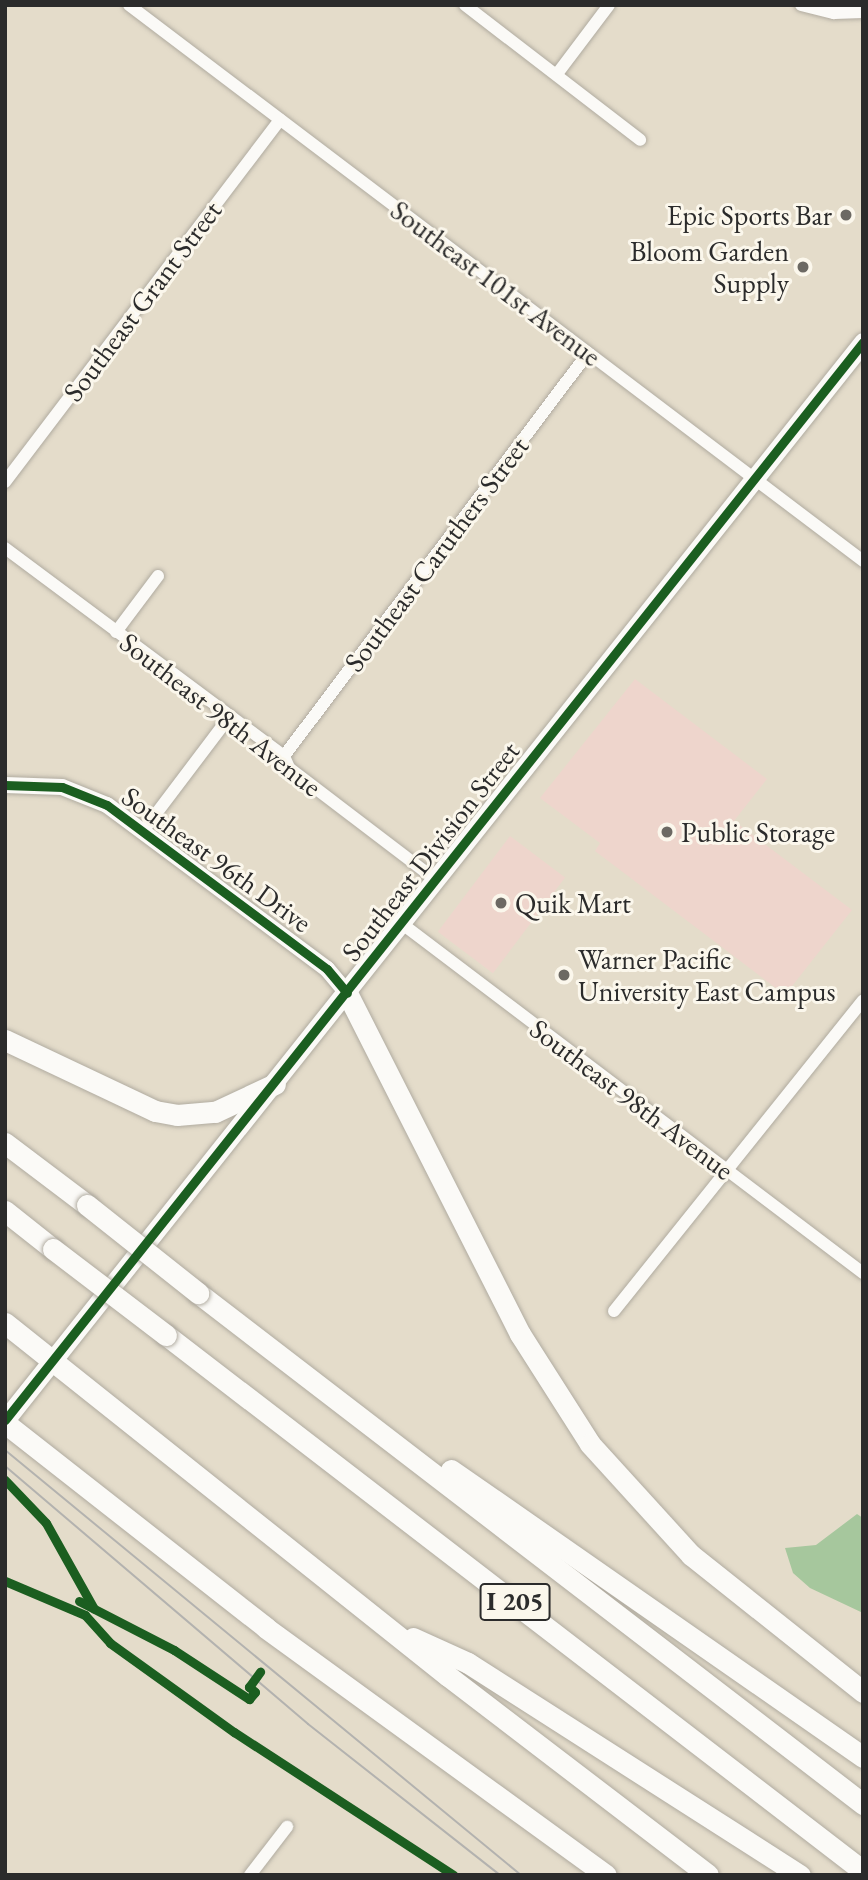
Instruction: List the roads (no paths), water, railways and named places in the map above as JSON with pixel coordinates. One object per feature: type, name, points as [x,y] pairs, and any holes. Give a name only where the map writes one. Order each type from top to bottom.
[{"type":"highway","points":[[347,993],[520,1334],[590,1444],[691,1555],[863,1692]]},
{"type":"highway","points":[[5,1040],[155,1111],[177,1115],[215,1112],[275,1084]]},
{"type":"highway","name":"I 205","points":[[5,1143],[863,1804]]},
{"type":"highway","name":"I 205","points":[[5,1211],[863,1871]]},
{"type":"highway","points":[[5,1323],[382,1624],[709,1875]]},
{"type":"highway","points":[[5,1421],[266,1628],[606,1875]]},
{"type":"highway","points":[[402,1448],[444,1465],[863,1757]]},
{"type":"highway","points":[[382,1624],[468,1663],[800,1875]]},
{"type":"main road","name":"Southeast Division Street","points":[[5,1421],[863,342]]},
{"type":"street","name":"Southeast 101st Avenue","points":[[129,5],[863,561]]},
{"type":"street","points":[[465,5],[640,140]]},
{"type":"street","points":[[557,74],[608,5]]},
{"type":"street","points":[[801,5],[834,13],[863,12]]},
{"type":"street","name":"Southeast Grant Street","points":[[5,482],[280,120]]},
{"type":"street","name":"Southeast Caruthers Street","points":[[284,756],[588,353]]},
{"type":"street","name":"Southeast 98th Avenue","points":[[5,548],[284,756],[289,768],[436,880]]},
{"type":"street","points":[[116,632],[158,576]]},
{"type":"street","points":[[143,831],[230,716]]},
{"type":"street","name":"Southeast 96th Drive","points":[[5,785],[44,784],[78,791],[107,805],[327,969],[347,993]]},
{"type":"street","name":"Southeast 98th Avenue","points":[[401,923],[863,1273]]},
{"type":"street","points":[[614,1311],[863,1000]]},
{"type":"street","points":[[250,1875],[287,1827]]},
{"type":"tram line","points":[[5,1450],[521,1875]]},
{"type":"tram line","points":[[5,1466],[308,1724],[500,1875]]},
{"type":"place","name":"Epic Sports Bar","points":[[846,215]]},
{"type":"place","name":"Bloom Garden Supply","points":[[803,267]]},
{"type":"place","name":"Public Storage","points":[[667,832]]},
{"type":"place","name":"Quik Mart","points":[[501,903]]},
{"type":"place","name":"Warner Pacific University East Campus","points":[[564,975]]}]
